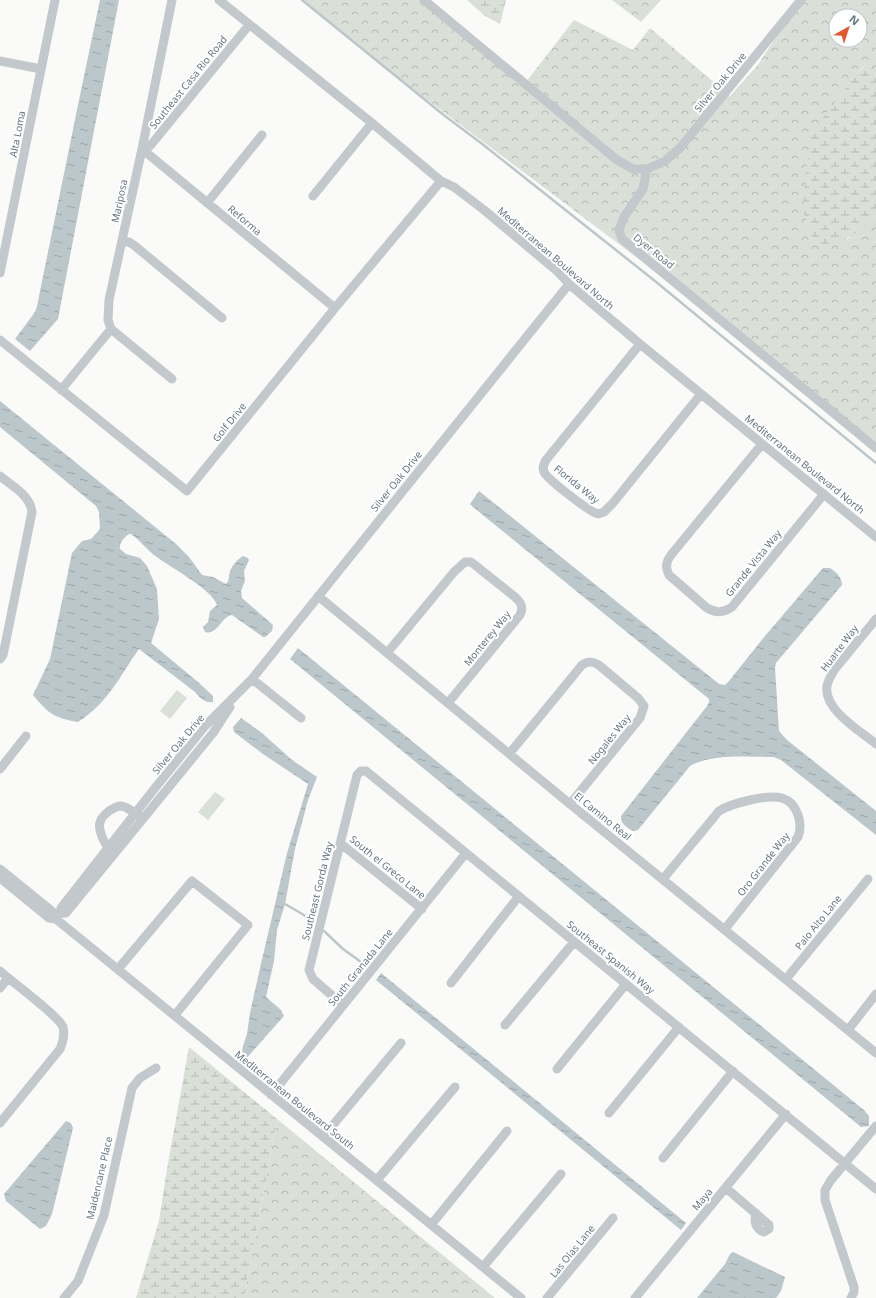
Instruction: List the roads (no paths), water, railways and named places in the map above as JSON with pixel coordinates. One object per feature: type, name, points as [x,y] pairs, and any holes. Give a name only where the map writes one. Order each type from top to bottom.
[{"type":"street","name":"Alta Loma","points":[[0,273],[5,227],[55,0]]},
{"type":"street","name":"Mariposa","points":[[111,329],[108,320],[109,300],[142,149],[172,0]]},
{"type":"street","name":"Mediterranean Boulevard North","points":[[219,0],[372,123],[441,181],[454,186],[484,210],[558,271],[569,284],[640,344],[876,537]]},
{"type":"street","points":[[424,0],[617,160],[633,169],[647,169]]},
{"type":"street","name":"Silver Oak Drive","points":[[647,169],[665,161],[680,148],[802,0]]},
{"type":"street","name":"Southeast Casa Rio Road","points":[[142,149],[150,146],[249,25]]},
{"type":"street","points":[[0,61],[41,69]]},
{"type":"street","points":[[313,196],[372,123]]},
{"type":"street","points":[[207,203],[262,135]]},
{"type":"street","name":"Reforma","points":[[142,149],[335,308]]},
{"type":"street","name":"Dyer Road","points":[[647,169],[643,189],[624,217],[618,230],[622,239],[876,448]]},
{"type":"street","name":"Golf Drive","points":[[0,340],[187,491],[335,308],[441,181]]},
{"type":"street","points":[[122,241],[129,242],[136,246],[222,318]]},
{"type":"street","name":"Silver Oak Drive","points":[[58,916],[66,913],[139,816],[213,733],[240,692],[569,284]]},
{"type":"street","points":[[61,390],[111,329],[172,379]]},
{"type":"street","name":"Florida Way","points":[[640,344],[546,460],[543,467],[544,471],[565,491],[595,513],[598,514],[604,512],[613,503],[701,394]]},
{"type":"street","name":"Grande Vista Way","points":[[762,444],[671,555],[666,565],[669,575],[707,608],[719,612],[732,607],[824,494]]},
{"type":"street","points":[[0,476],[27,498],[31,504],[32,512],[1,656]]},
{"type":"street","name":"Monterey Way","points":[[387,653],[454,572],[465,562],[475,564],[520,601],[522,610],[516,620],[448,703]]},
{"type":"street","name":"El Camino Real","points":[[318,596],[570,804],[876,1053]]},
{"type":"street","name":"Huarte Way","points":[[876,619],[835,669],[827,686],[829,700],[836,712],[876,744]]},
{"type":"street","name":"Nogales Way","points":[[510,753],[582,665],[587,662],[593,661],[638,698],[644,706],[640,718],[570,804]]},
{"type":"street","points":[[252,678],[301,718]]},
{"type":"street","points":[[0,769],[26,736]]},
{"type":"street","name":"Southeast Gorda Way","points":[[343,1005],[314,979],[309,970],[359,767]]},
{"type":"street","name":"Southeast Spanish Way","points":[[359,767],[366,771],[876,1188]]},
{"type":"street","name":"Oro Grande Way","points":[[663,879],[719,811],[725,807],[736,803],[768,798],[782,798],[790,802],[797,812],[800,823],[798,837],[725,929]]},
{"type":"street","points":[[111,852],[99,830],[99,825],[102,819],[113,809],[120,806],[129,809],[139,816]]},
{"type":"street","name":"South el Greco Lane","points":[[340,842],[422,909]]},
{"type":"street","name":"South Granada Lane","points":[[271,1095],[466,854]]},
{"type":"street","name":"Mediterranean Boulevard South","points":[[0,869],[54,912],[118,969],[271,1095],[521,1298]]},
{"type":"street","name":"Mediterranean Boulevard South","points":[[0,878],[49,918],[58,916]]},
{"type":"street","name":"Palo Alto Lane","points":[[786,979],[868,879]]},
{"type":"street","points":[[118,969],[192,880],[248,925],[175,1015]]},
{"type":"street","points":[[451,983],[519,896]]},
{"type":"street","points":[[504,1026],[574,942]]},
{"type":"street","points":[[0,971],[56,1017],[63,1027],[64,1037],[60,1049],[0,1123]]},
{"type":"street","points":[[0,988],[8,978]]},
{"type":"street","points":[[557,1069],[626,984]]},
{"type":"street","points":[[848,1030],[876,994]]},
{"type":"street","points":[[609,1114],[679,1027]]},
{"type":"street","points":[[323,1137],[401,1043]]},
{"type":"street","name":"Maidencane Place","points":[[64,1298],[78,1281],[104,1214],[132,1088],[140,1078],[156,1068]]},
{"type":"street","points":[[663,1158],[733,1071]]},
{"type":"street","points":[[377,1180],[454,1086]]},
{"type":"street","name":"Maya","points":[[635,1298],[786,1114]]},
{"type":"street","points":[[851,1298],[854,1292],[854,1287],[825,1196],[825,1190],[831,1180],[876,1126]]},
{"type":"street","points":[[431,1225],[507,1130]]},
{"type":"street","points":[[483,1267],[561,1174]]},
{"type":"street","points":[[726,1188],[756,1213]]},
{"type":"street","name":"Las Olas Lane","points":[[547,1298],[613,1218]]},
{"type":"water","points":[[100,0],[119,0],[58,319],[30,351],[15,339],[35,312],[37,306]]},
{"type":"water","points":[[0,401],[176,544],[189,557],[202,575],[213,577],[226,584],[231,569],[235,563],[243,556],[248,558],[249,560],[244,571],[245,581],[241,591],[242,598],[273,625],[272,631],[265,637],[232,615],[228,616],[213,631],[205,632],[203,627],[208,622],[210,611],[217,605],[213,598],[189,578],[154,555],[131,534],[125,537],[120,544],[120,549],[126,554],[140,558],[147,566],[157,589],[159,619],[151,643],[213,696],[213,702],[203,700],[195,692],[139,649],[106,697],[98,706],[78,722],[63,719],[52,714],[33,695],[50,659],[72,553],[82,541],[91,539],[100,529],[99,512],[96,506],[0,427]]},
{"type":"water","points":[[479,491],[719,684],[725,685],[729,681],[823,568],[830,568],[835,572],[840,577],[842,585],[776,663],[775,668],[779,731],[787,740],[876,811],[876,835],[781,760],[774,757],[720,757],[699,762],[690,766],[638,830],[633,831],[626,827],[621,819],[621,816],[707,706],[709,699],[473,507],[470,504]]},
{"type":"water","points":[[298,648],[864,1110],[869,1116],[869,1126],[861,1127],[290,659]]},
{"type":"water","points":[[241,718],[262,733],[292,760],[317,777],[308,800],[295,849],[285,904],[277,930],[274,961],[266,997],[281,1010],[284,1016],[244,1061],[240,1062],[287,853],[308,784],[263,754],[234,732],[233,727]]},
{"type":"water","points":[[381,973],[686,1223],[681,1230],[376,980]]},
{"type":"water","points":[[66,1121],[71,1123],[73,1128],[52,1214],[46,1226],[40,1229],[6,1201],[4,1194]]},
{"type":"water","points":[[733,1252],[785,1277],[781,1291],[776,1298],[697,1298]]},
{"type":"waterway","points":[[302,0],[445,116],[655,281],[876,463]]},
{"type":"waterway","points":[[285,904],[304,915],[312,923]]},
{"type":"waterway","points":[[324,931],[343,949],[365,966]]}]
